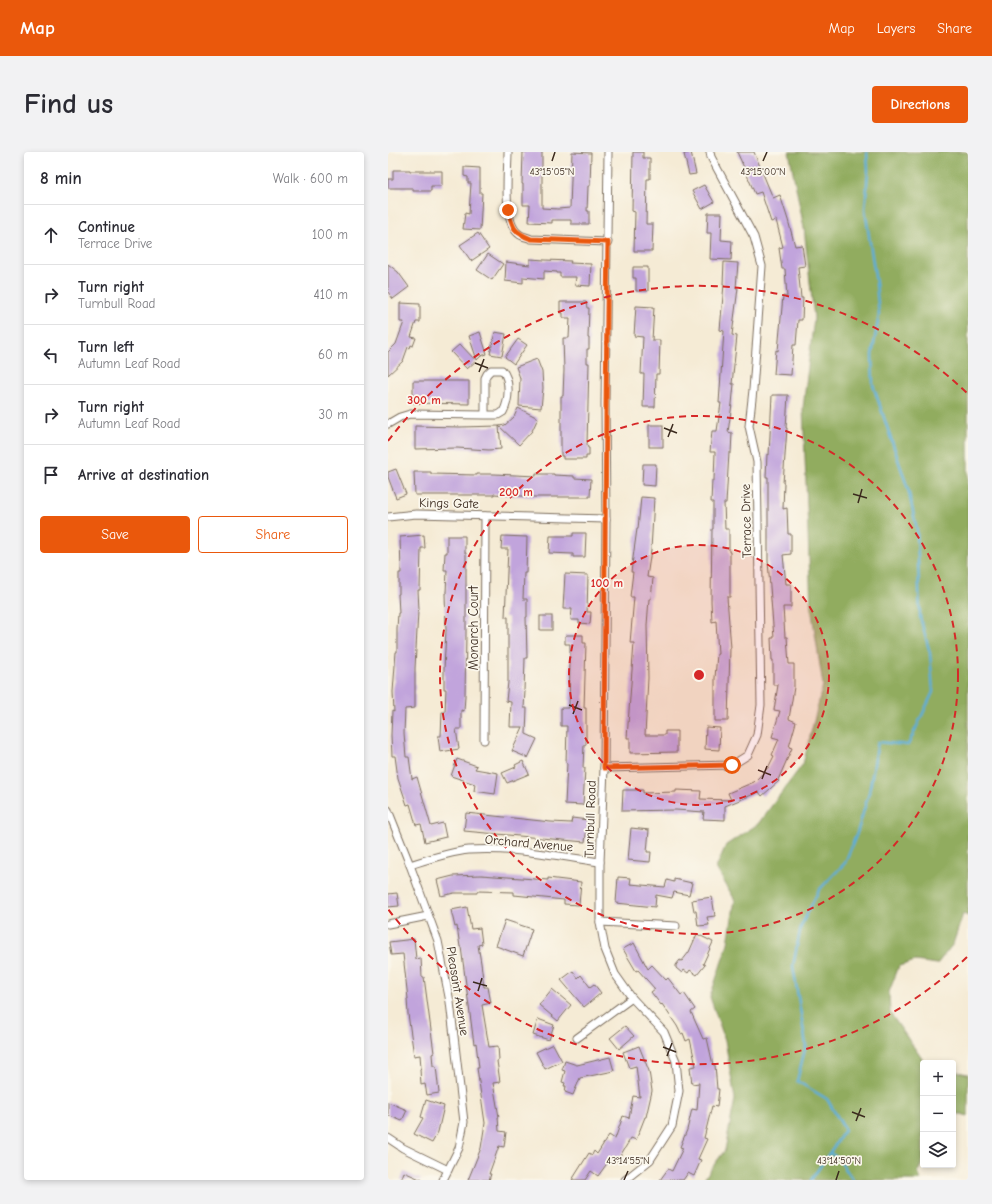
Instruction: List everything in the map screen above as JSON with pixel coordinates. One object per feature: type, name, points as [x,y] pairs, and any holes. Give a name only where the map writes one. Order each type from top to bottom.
[{"type":"street","points":[[508,152],[508,210],[512,225],[519,234],[531,239],[608,242]]},
{"type":"street","name":"Turnbull Road","points":[[608,152],[605,404],[606,519],[604,768],[600,862],[600,922],[606,949],[615,974],[632,998],[664,1032],[676,1061],[679,1091],[672,1126],[650,1160],[625,1180]]},
{"type":"street","name":"Terrace Drive","points":[[604,768],[732,765],[748,755],[757,735],[761,705],[757,469],[749,426],[762,266],[754,237],[711,157],[710,152]]},
{"type":"street","points":[[388,424],[400,417],[410,414],[485,415],[498,415],[503,412],[508,400],[506,373],[502,370],[491,370],[485,378],[485,415]]},
{"type":"street","name":"Kings Gate","points":[[388,516],[416,514],[606,519]]},
{"type":"street","name":"Monarch Court","points":[[484,740],[485,516]]},
{"type":"street","name":"Pleasant Avenue","points":[[388,810],[410,864],[438,941],[450,1002],[464,1122],[459,1148],[443,1180]]},
{"type":"street","name":"Orchard Avenue","points":[[410,864],[451,854],[476,850],[536,853],[600,862]]},
{"type":"street","points":[[388,924],[428,916]]},
{"type":"street","points":[[600,922],[676,926]]},
{"type":"street","points":[[577,1038],[632,998]]},
{"type":"street","points":[[388,1138],[403,1148],[448,1170]]},
{"type":"green space","points":[[789,152],[968,152],[968,916],[963,914],[953,944],[937,964],[915,961],[899,966],[889,992],[890,1013],[923,1060],[920,1060],[920,1168],[918,1172],[921,1180],[703,1180],[725,1150],[735,1099],[725,1040],[710,997],[728,943],[735,900],[716,868],[726,845],[758,824],[803,764],[823,685],[811,607],[803,408],[814,318],[804,228]]},
{"type":"green space","points":[[956,1072],[968,1074],[968,1116],[956,1114]]},
{"type":"building","points":[[523,152],[542,152],[542,208],[558,209],[570,208],[572,152],[591,153],[590,186],[588,186],[587,211],[589,211],[589,224],[571,224],[571,220],[552,220],[552,223],[529,222],[530,205],[523,205]]},
{"type":"building","points":[[633,152],[643,152],[643,158],[650,158],[650,179],[647,179],[646,224],[653,224],[652,251],[634,251],[635,212],[632,211]]},
{"type":"building","points":[[691,152],[696,174],[689,175],[684,154]]},
{"type":"building","points":[[737,152],[754,152],[773,198],[780,195],[795,246],[802,245],[805,266],[798,267],[801,298],[803,298],[802,320],[798,320],[796,345],[793,345],[791,375],[774,374],[776,350],[778,351],[783,296],[787,297],[785,269],[782,269],[779,248],[783,247],[776,220],[771,222],[761,192],[755,194]]},
{"type":"building","points":[[464,167],[480,168],[480,193],[482,193],[480,230],[463,229],[465,213],[469,214],[471,183],[468,183],[468,177],[464,176]]},
{"type":"building","points":[[393,170],[442,171],[442,186],[431,186],[431,191],[413,191],[413,188],[388,188],[388,179],[393,179]]},
{"type":"building","points":[[704,185],[714,202],[702,209],[692,191]]},
{"type":"building","points":[[708,213],[722,213],[721,240],[732,241],[731,260],[710,259],[711,233],[707,233]]},
{"type":"building","points":[[478,233],[489,249],[471,261],[460,245]]},
{"type":"building","points":[[488,254],[503,264],[492,280],[477,270]]},
{"type":"building","points":[[530,259],[571,261],[570,263],[591,264],[590,286],[575,285],[576,277],[560,277],[560,273],[544,271],[544,279],[523,277],[523,283],[505,281],[506,262],[530,265]]},
{"type":"building","points":[[724,262],[738,263],[736,288],[738,288],[732,335],[737,336],[732,384],[734,384],[728,432],[732,433],[731,453],[729,453],[726,503],[724,503],[725,529],[729,529],[730,597],[727,597],[731,648],[728,721],[715,721],[715,678],[718,654],[716,621],[712,622],[711,601],[713,502],[711,502],[712,480],[714,480],[715,452],[710,452],[712,431],[717,431],[721,403],[719,403],[724,331],[720,330],[724,284]]},
{"type":"building","points":[[388,264],[398,272],[409,287],[393,299],[388,292]]},
{"type":"building","points":[[633,267],[648,267],[648,291],[636,291],[636,278],[633,278]]},
{"type":"building","points":[[560,302],[586,302],[587,308],[589,308],[589,349],[587,349],[587,363],[589,363],[587,444],[589,448],[589,456],[586,456],[586,459],[563,459],[563,456],[561,456],[561,396],[563,396],[564,370],[563,338],[569,338],[570,318],[563,318],[563,313],[560,313]]},
{"type":"building","points":[[400,303],[420,304],[420,322],[416,322],[411,337],[416,338],[413,346],[411,345],[410,348],[408,347],[403,361],[388,375],[388,352],[396,344],[404,322],[400,322]]},
{"type":"building","points":[[636,306],[654,307],[652,340],[660,340],[659,374],[656,374],[655,407],[643,407],[644,374],[641,374],[643,337],[634,336]]},
{"type":"building","points":[[480,332],[487,354],[481,356],[477,360],[469,336]]},
{"type":"building","points":[[495,332],[506,334],[502,356],[490,354]]},
{"type":"building","points":[[518,339],[527,345],[514,364],[505,357]]},
{"type":"building","points":[[460,344],[476,361],[467,369],[451,352]]},
{"type":"building","points":[[537,359],[542,372],[543,388],[541,408],[519,406],[520,378],[516,367]]},
{"type":"building","points":[[413,381],[469,381],[469,404],[413,403]]},
{"type":"building","points":[[772,395],[788,395],[783,509],[787,508],[788,534],[791,534],[791,554],[783,555],[786,584],[791,584],[791,607],[783,607],[789,664],[794,664],[794,687],[789,719],[796,722],[789,747],[792,748],[778,780],[779,781],[762,796],[759,792],[725,806],[725,820],[703,819],[704,812],[676,810],[622,811],[623,790],[643,790],[643,793],[676,792],[676,790],[701,791],[700,799],[731,800],[728,793],[754,782],[768,768],[774,756],[772,755],[779,739],[772,737],[780,711],[774,710],[778,685],[773,685],[771,638],[774,638],[768,561],[768,477],[766,477],[767,454],[769,455]]},
{"type":"building","points":[[518,408],[538,418],[532,431],[519,445],[499,426],[505,425],[514,417]]},
{"type":"building","points":[[649,425],[663,425],[663,447],[649,447]]},
{"type":"building","points":[[415,426],[499,426],[501,449],[415,449]]},
{"type":"building","points":[[643,464],[656,464],[655,486],[642,485]]},
{"type":"building","points":[[396,469],[406,494],[396,498],[388,477],[388,472]]},
{"type":"building","points":[[414,472],[431,472],[431,474],[536,476],[536,474],[554,474],[574,476],[574,478],[591,479],[590,497],[535,497],[494,494],[415,495]]},
{"type":"building","points":[[641,497],[654,498],[651,550],[647,577],[653,578],[651,599],[649,599],[647,625],[648,678],[645,735],[665,735],[665,731],[677,731],[677,752],[630,753],[630,738],[627,738],[634,643],[630,643],[634,597],[630,597],[633,572],[631,572],[638,529]]},
{"type":"building","points":[[573,533],[586,533],[585,557],[573,557],[573,554],[549,553],[550,536],[573,536]]},
{"type":"building","points":[[424,535],[425,548],[421,548],[420,590],[418,590],[419,610],[415,668],[415,708],[405,709],[404,733],[406,757],[409,757],[412,779],[417,777],[431,826],[443,823],[446,837],[425,842],[421,824],[416,825],[410,804],[407,805],[398,778],[395,756],[392,756],[391,735],[392,711],[394,712],[393,692],[399,613],[399,573],[401,573],[400,537]]},
{"type":"building","points":[[447,536],[465,536],[465,696],[464,711],[461,710],[461,729],[456,729],[459,749],[440,752],[438,736],[441,736],[442,712],[445,712],[446,689],[444,689],[444,669],[446,630],[445,593],[447,570],[444,570],[445,553],[447,553]]},
{"type":"building","points":[[502,536],[527,537],[526,573],[524,573],[523,599],[527,599],[527,658],[525,658],[524,708],[527,708],[526,734],[537,739],[528,758],[512,751],[523,727],[510,727],[511,702],[506,701],[508,682],[508,617],[505,617],[508,549],[501,549]]},
{"type":"building","points":[[565,574],[588,575],[587,612],[591,612],[590,624],[579,623],[579,620],[571,620],[572,609],[563,609]]},
{"type":"building","points":[[540,616],[552,616],[552,630],[540,630]]},
{"type":"building","points":[[583,635],[583,643],[586,643],[584,708],[586,708],[586,745],[584,745],[583,768],[585,768],[583,805],[565,804],[567,726],[561,726],[561,708],[569,708],[570,644],[565,644],[565,636]]},
{"type":"building","points":[[706,727],[720,728],[719,750],[705,749]]},
{"type":"building","points":[[457,759],[477,766],[475,769],[498,773],[495,794],[474,791],[475,784],[451,776]]},
{"type":"building","points":[[523,761],[529,774],[507,783],[502,773],[516,767],[515,765]]},
{"type":"building","points":[[466,813],[551,822],[571,823],[572,818],[588,820],[585,842],[464,831]]},
{"type":"building","points":[[631,828],[649,830],[647,852],[651,852],[650,862],[628,860]]},
{"type":"building","points":[[481,875],[548,880],[548,878],[581,882],[579,905],[564,904],[564,900],[514,895],[514,892],[477,891],[477,893],[454,893],[441,896],[437,880],[453,876]]},
{"type":"building","points":[[618,877],[631,878],[630,884],[665,887],[667,880],[674,882],[674,879],[692,883],[689,895],[674,892],[672,898],[656,895],[655,907],[616,903]]},
{"type":"building","points":[[397,893],[399,906],[388,907],[388,894]]},
{"type":"building","points":[[712,897],[715,916],[707,917],[709,925],[698,926],[696,911],[694,911],[692,900]]},
{"type":"building","points":[[467,907],[471,929],[480,928],[482,944],[478,945],[484,987],[488,987],[491,1003],[482,1005],[489,1047],[498,1046],[499,1060],[497,1061],[500,1082],[493,1083],[499,1117],[499,1131],[506,1132],[504,1147],[499,1146],[489,1174],[491,1174],[489,1180],[468,1180],[481,1148],[485,1123],[477,1068],[479,1068],[476,1043],[474,1044],[461,947],[457,926],[455,927],[451,910]]},
{"type":"building","points":[[505,920],[532,929],[523,956],[496,946]]},
{"type":"building","points":[[697,934],[713,942],[703,964],[705,965],[697,975],[690,970],[688,973],[684,970],[682,973],[676,968],[676,965],[680,960],[682,961],[689,952]]},
{"type":"building","points":[[414,939],[416,959],[421,958],[422,977],[424,977],[434,1053],[432,1054],[433,1066],[436,1066],[439,1093],[427,1095],[425,1084],[421,1085],[420,1055],[414,1056],[408,1014],[408,999],[403,954],[391,955],[389,942]]},
{"type":"building","points":[[634,943],[648,969],[652,965],[666,980],[668,978],[681,995],[684,993],[695,1009],[691,1012],[703,1039],[707,1038],[713,1065],[715,1065],[717,1089],[719,1089],[717,1107],[712,1106],[704,1138],[707,1139],[698,1159],[701,1160],[694,1176],[688,1173],[683,1180],[660,1180],[668,1169],[672,1171],[683,1148],[680,1147],[687,1130],[692,1109],[697,1110],[699,1083],[692,1084],[690,1067],[696,1066],[690,1039],[686,1041],[683,1033],[681,1034],[662,1004],[661,1005],[651,992],[655,989],[638,970],[636,971],[623,949]]},
{"type":"building","points":[[573,971],[578,978],[581,975],[590,987],[594,984],[601,993],[584,1007],[561,980]]},
{"type":"building","points":[[552,989],[571,1005],[558,1021],[539,1005]]},
{"type":"building","points":[[538,1019],[554,1025],[549,1040],[533,1035]]},
{"type":"building","points":[[625,1026],[634,1036],[619,1049],[610,1038]]},
{"type":"building","points":[[553,1044],[562,1061],[545,1069],[536,1052]]},
{"type":"building","points":[[639,1046],[649,1071],[652,1091],[646,1117],[636,1140],[631,1138],[617,1161],[611,1158],[598,1176],[591,1171],[585,1180],[572,1180],[589,1153],[592,1155],[594,1151],[597,1154],[609,1135],[615,1139],[623,1116],[629,1118],[633,1096],[640,1097],[636,1066],[629,1068],[623,1052]]},
{"type":"building","points":[[610,1057],[614,1071],[580,1078],[573,1095],[565,1092],[566,1086],[564,1086],[565,1083],[562,1082],[565,1071],[562,1070],[565,1061],[577,1065]]},
{"type":"building","points":[[426,1100],[444,1106],[438,1132],[432,1143],[414,1134],[423,1118],[421,1117]]},
{"type":"building","points":[[388,1102],[407,1110],[402,1121],[388,1115]]},
{"type":"building","points":[[404,1172],[422,1180],[401,1180]]},
{"type":"waterway","points":[[811,1180],[845,1130],[827,1099],[797,1081],[806,1045],[793,966],[801,926],[819,890],[845,863],[857,833],[869,793],[878,742],[908,745],[933,692],[930,653],[920,617],[917,530],[908,489],[873,385],[872,355],[879,315],[876,283],[865,209],[868,171],[867,152]]},
{"type":"waterway","points":[[830,1153],[838,1158],[853,1180]]},
{"type":"route","points":[[508,210],[512,225],[519,234],[531,239],[608,242],[605,404],[606,519],[604,768],[732,765]]}]
